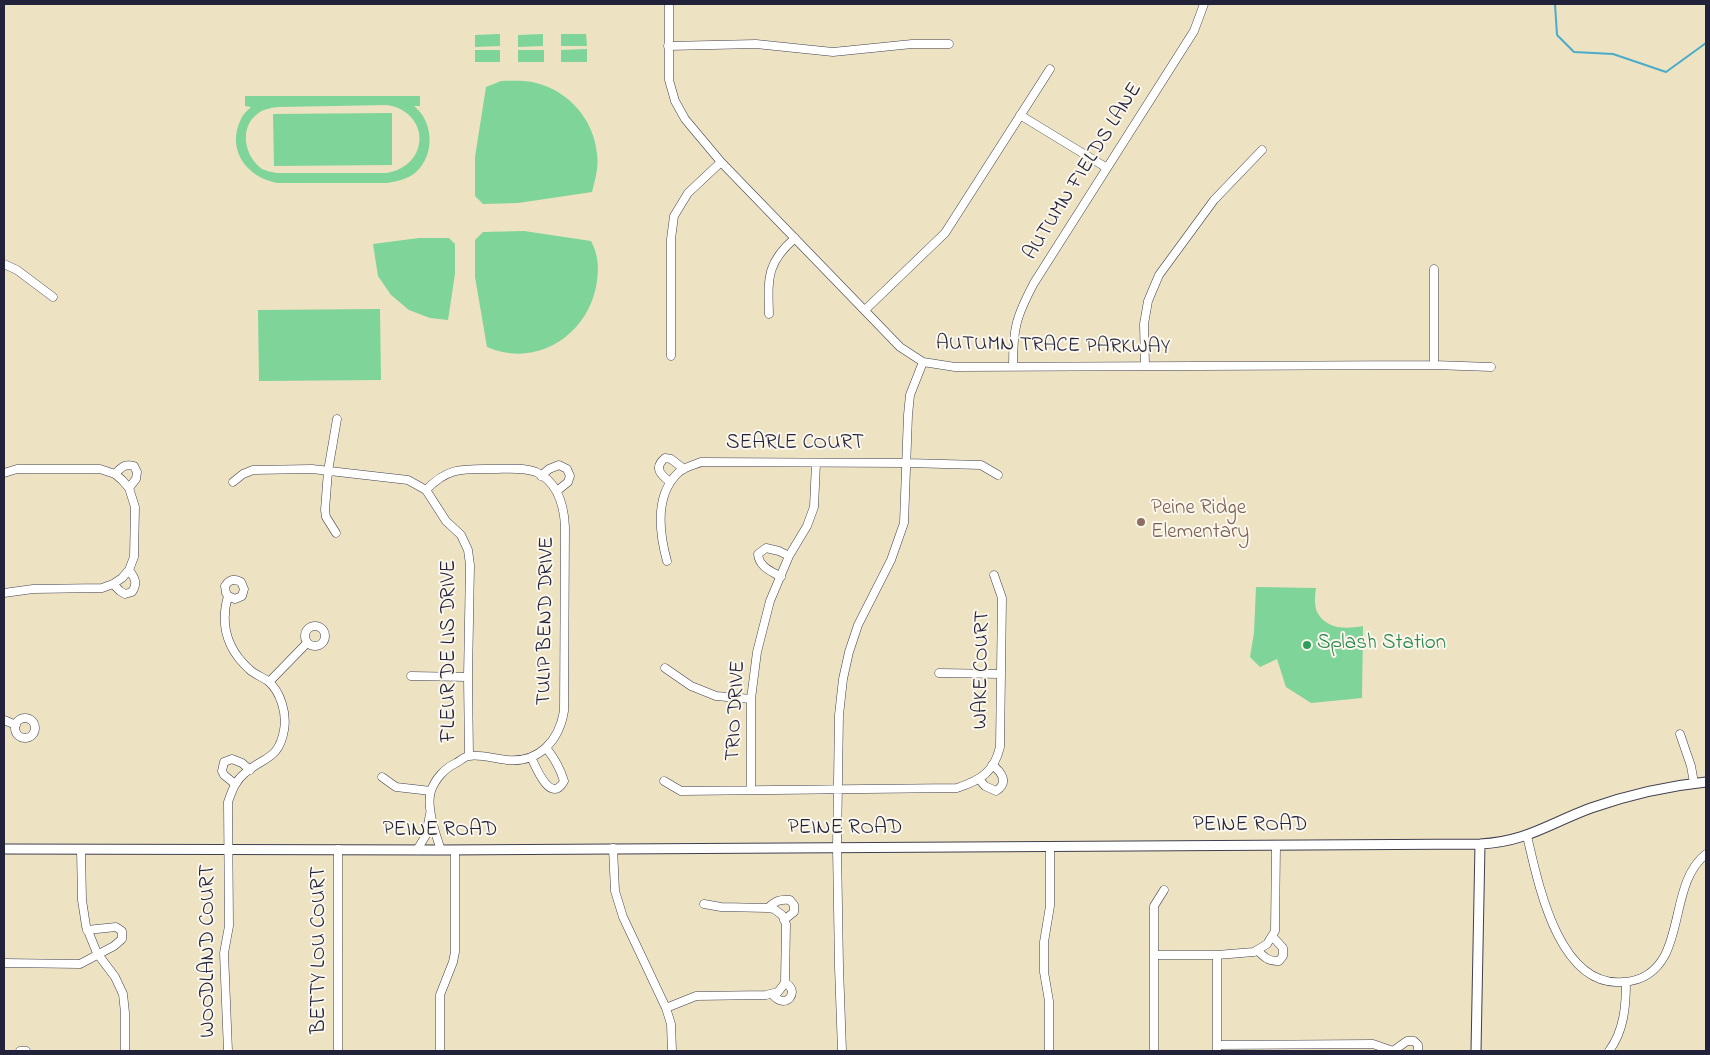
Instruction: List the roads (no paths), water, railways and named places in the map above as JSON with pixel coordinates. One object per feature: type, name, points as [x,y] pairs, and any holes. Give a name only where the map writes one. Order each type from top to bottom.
[{"type":"street","name":"AUTUMN TRACE PARKWAY","points":[[669,4],[668,80],[675,101],[685,119],[721,162],[900,347],[923,362],[955,367],[1434,365],[1492,367]]},
{"type":"street","name":"AUTUMN FIELDS LANE","points":[[1013,366],[1013,337],[1016,321],[1034,283],[1194,31],[1204,4]]},
{"type":"street","points":[[668,46],[756,44],[833,52],[912,44],[949,44]]},
{"type":"street","points":[[865,310],[945,233],[1050,68]]},
{"type":"street","points":[[1020,114],[1107,168]]},
{"type":"street","points":[[1144,366],[1144,324],[1148,301],[1159,275],[1214,200],[1262,150]]},
{"type":"street","points":[[671,356],[671,239],[674,216],[688,193],[721,162]]},
{"type":"street","points":[[769,314],[768,279],[780,250],[795,238]]},
{"type":"street","points":[[4,264],[17,270],[53,297]]},
{"type":"street","points":[[1434,269],[1434,365]]},
{"type":"street","points":[[842,1051],[837,847],[839,715],[845,666],[858,624],[891,560],[904,524],[910,395],[923,362]]},
{"type":"street","points":[[336,533],[326,517],[328,471],[337,419]]},
{"type":"street","points":[[670,482],[659,472],[658,467],[665,458],[671,459],[684,469]]},
{"type":"street","name":"SEARLE COURT","points":[[667,561],[661,540],[662,503],[670,482],[684,469],[701,462],[981,465],[998,475]]},
{"type":"street","name":"TRIO DRIVE","points":[[751,790],[751,699],[757,652],[770,601],[789,556],[807,526],[814,507],[816,463]]},
{"type":"street","points":[[115,474],[123,466],[128,464],[134,466],[138,472],[136,480],[129,488]]},
{"type":"street","points":[[541,476],[548,469],[559,465],[567,469],[570,476],[568,482],[557,491]]},
{"type":"street","points":[[4,473],[17,468],[100,470],[115,474],[122,480],[129,488],[135,507],[134,557],[129,570],[113,584],[102,588],[33,589],[4,593]]},
{"type":"street","points":[[233,482],[243,474],[253,470],[312,469],[408,480],[426,490]]},
{"type":"street","name":"TULIP BEND DRIVE","points":[[426,490],[435,480],[450,472],[466,469],[522,469],[535,472],[557,491],[564,509],[564,711],[562,724],[555,738],[546,749],[531,758],[520,761],[468,756]]},
{"type":"street","name":"FLEUR DE LIS DRIVE","points":[[426,490],[446,521],[461,535],[468,550],[470,565],[468,756]]},
{"type":"street","points":[[781,577],[766,569],[758,560],[758,554],[766,548],[789,556]]},
{"type":"street","points":[[113,584],[125,594],[132,592],[136,587],[136,578],[129,570]]},
{"type":"street","name":"WAKE COURT","points":[[664,781],[681,790],[957,788],[983,777],[997,760],[1000,746],[1002,598],[994,575]]},
{"type":"street","points":[[228,596],[224,611],[224,625],[232,649],[249,670],[269,682],[279,696],[285,711],[284,733],[271,756],[250,770],[245,772],[235,784],[222,771],[224,762],[232,759],[242,763],[250,770]]},
{"type":"street","points":[[269,682],[307,643]]},
{"type":"street","points":[[665,668],[691,686],[716,696],[751,699]]},
{"type":"street","points":[[939,673],[1001,674]]},
{"type":"street","points":[[411,676],[468,677]]},
{"type":"street","points":[[4,720],[16,725]]},
{"type":"street","points":[[1680,734],[1691,766],[1694,783]]},
{"type":"street","points":[[531,758],[547,785],[552,789],[560,787],[564,781],[561,770],[555,759],[546,749]]},
{"type":"street","points":[[441,850],[431,810],[431,791],[445,769],[468,756]]},
{"type":"street","points":[[979,779],[990,789],[996,791],[1001,788],[1004,783],[1003,776],[1000,770],[992,765]]},
{"type":"street","points":[[382,777],[396,787],[431,791]]},
{"type":"street","name":"PEINE ROAD","points":[[4,849],[455,850],[1480,844],[1501,842],[1527,836],[1576,814],[1610,802],[1664,788],[1706,782]]},
{"type":"street","name":"WOODLAND COURT","points":[[228,1051],[224,953],[229,926],[228,802],[235,784]]},
{"type":"street","points":[[417,850],[426,835],[431,810]]},
{"type":"street","points":[[1527,836],[1545,905],[1565,947],[1578,964],[1594,977],[1606,981],[1626,982],[1644,978],[1654,971],[1665,955],[1674,930],[1685,887],[1692,872],[1706,854]]},
{"type":"street","points":[[1154,955],[1217,955],[1254,952],[1267,944],[1275,931],[1276,844]]},
{"type":"street","points":[[1476,1051],[1480,844]]},
{"type":"street","points":[[1049,1051],[1049,1001],[1044,972],[1044,942],[1050,906],[1050,846]]},
{"type":"street","points":[[612,848],[615,892],[623,917],[666,1008],[671,1024],[672,1051]]},
{"type":"street","name":"BETTY LOU COURT","points":[[338,849],[338,1051]]},
{"type":"street","points":[[81,850],[82,900],[87,930],[98,954],[115,977],[123,994],[125,1051]]},
{"type":"street","points":[[440,1051],[440,995],[455,952],[455,850]]},
{"type":"street","points":[[1154,1051],[1154,906],[1164,890]]},
{"type":"street","points":[[768,908],[782,899],[790,900],[794,905],[794,912],[784,920]]},
{"type":"street","points":[[666,1008],[696,996],[772,994],[778,992],[785,983],[786,924],[782,915],[768,908],[721,907],[704,904]]},
{"type":"street","points":[[4,963],[80,964],[114,946],[122,938],[122,930],[116,927],[87,930]]},
{"type":"street","points":[[1257,950],[1265,958],[1273,962],[1279,961],[1283,948],[1272,936]]},
{"type":"street","points":[[1217,955],[1217,1048],[1373,1044],[1393,1051],[1407,1041],[1414,1041],[1418,1045],[1418,1051]]},
{"type":"street","points":[[1609,1051],[1624,1015],[1626,982]]},
{"type":"street","points":[[772,994],[780,1001],[788,1000],[792,995],[792,989],[785,983]]},
{"type":"street","points":[[20,1051],[26,1051]]},
{"type":"waterway","points":[[1555,4],[1557,35],[1574,52],[1613,54],[1666,72],[1706,43]]},
{"type":"place","name":"Peine Ridge Elementary","points":[[1141,522]]},
{"type":"place","name":"Splash Station","points":[[1307,645]]}]
